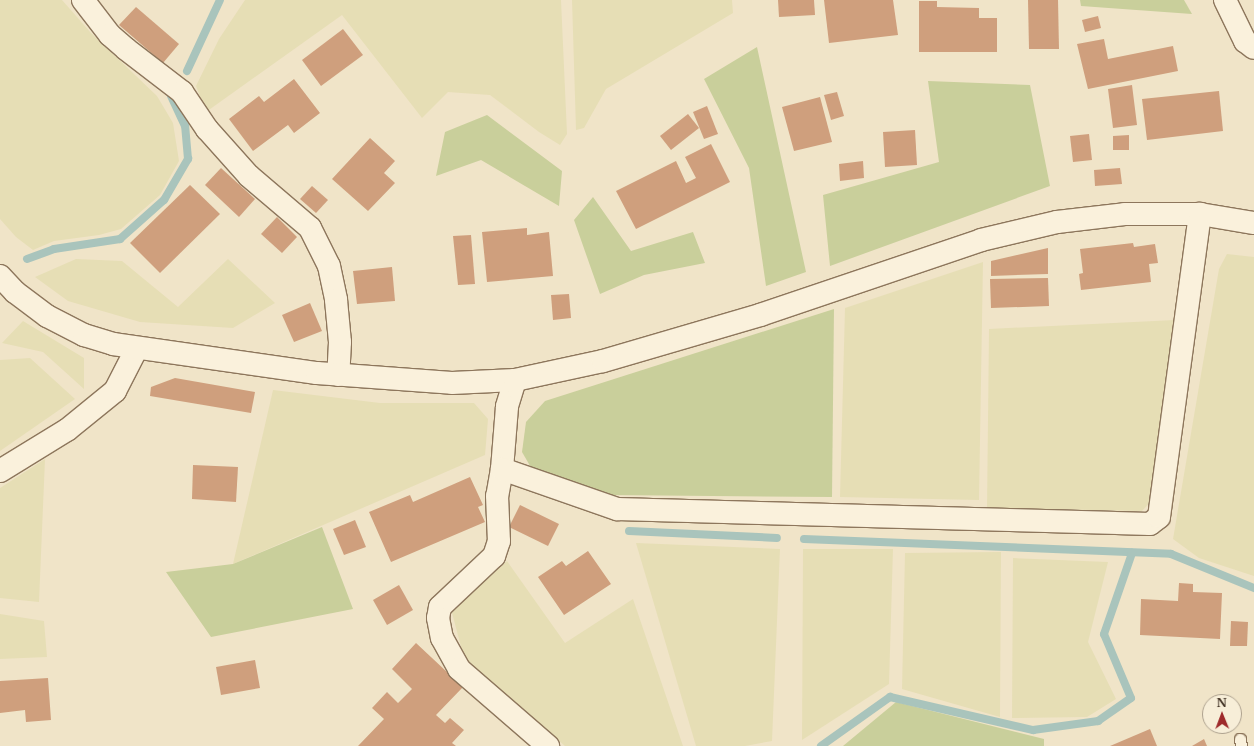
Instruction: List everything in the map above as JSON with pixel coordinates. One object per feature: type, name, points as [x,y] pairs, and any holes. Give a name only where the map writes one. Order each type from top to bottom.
[{"type":"street","points":[[83,0],[110,35],[182,92],[207,129],[249,176],[310,228],[329,266],[336,300],[340,342],[338,375]]},
{"type":"street","points":[[1225,0],[1245,41],[1254,48]]},
{"type":"street","points":[[0,276],[15,292],[47,316],[84,335],[113,344],[338,375],[452,383],[514,380],[603,361],[760,315],[981,240],[1056,222],[1125,214],[1200,214],[1254,223]]},
{"type":"street","points":[[502,469],[617,509],[1150,524],[1159,517],[1200,214]]},
{"type":"street","points":[[0,471],[67,430],[115,391],[137,348]]},
{"type":"street","points":[[514,380],[507,407],[502,469],[497,496],[499,541],[494,556],[440,607],[438,618],[442,638],[459,668],[548,746]]},
{"type":"shaded area","points":[[0,0],[62,0],[91,33],[157,96],[173,123],[179,161],[160,195],[121,229],[99,235],[54,241],[33,250],[16,237],[0,219]]},
{"type":"shaded area","points":[[245,0],[561,0],[567,134],[560,145],[539,132],[490,95],[448,92],[422,118],[342,15],[206,112],[196,86],[219,39]]},
{"type":"shaded area","points":[[572,0],[732,0],[733,13],[606,89],[584,128],[576,130]]},
{"type":"shaded area","points":[[1227,254],[1254,257],[1254,576],[1199,558],[1173,539],[1219,269]]},
{"type":"shaded area","points":[[76,259],[122,261],[178,307],[228,259],[275,303],[233,328],[140,322],[68,301],[35,277]]},
{"type":"shaded area","points":[[983,262],[979,500],[840,497],[845,308]]},
{"type":"shaded area","points":[[1175,320],[1152,500],[1142,511],[987,508],[989,329]]},
{"type":"shaded area","points":[[23,321],[84,358],[84,389],[43,352],[2,343]]},
{"type":"shaded area","points":[[30,358],[75,399],[0,451],[0,360]]},
{"type":"shaded area","points":[[273,390],[380,403],[474,403],[488,419],[485,455],[233,564]]},
{"type":"shaded area","points":[[45,459],[39,602],[0,598],[0,488]]},
{"type":"shaded area","points":[[636,543],[780,549],[772,741],[745,746],[696,746]]},
{"type":"shaded area","points":[[803,549],[893,549],[889,684],[802,740]]},
{"type":"shaded area","points":[[1001,552],[1000,717],[902,689],[905,553]]},
{"type":"shaded area","points":[[1013,558],[1108,562],[1088,642],[1116,699],[1087,717],[1012,718]]},
{"type":"shaded area","points":[[507,561],[565,643],[633,599],[683,746],[565,746],[464,658],[451,609]]},
{"type":"shaded area","points":[[0,614],[44,621],[47,657],[0,659]]},
{"type":"green space","points":[[1080,0],[1184,0],[1192,14],[1081,6]]},
{"type":"green space","points":[[757,47],[806,272],[766,286],[749,168],[704,79]]},
{"type":"green space","points":[[928,81],[1030,85],[1050,186],[830,266],[823,195],[939,162]]},
{"type":"green space","points":[[487,115],[562,171],[559,206],[481,160],[436,176],[445,132]]},
{"type":"green space","points":[[593,197],[631,251],[693,232],[705,263],[644,275],[600,294],[574,220]]},
{"type":"green space","points":[[834,309],[832,497],[607,495],[533,471],[522,452],[526,422],[545,401]]},
{"type":"green space","points":[[322,527],[353,609],[211,637],[166,572],[233,564]]},
{"type":"green space","points":[[896,702],[1044,739],[1044,746],[843,746]]},
{"type":"building","points":[[778,0],[814,0],[815,15],[779,17]]},
{"type":"building","points":[[824,0],[893,0],[898,35],[829,43]]},
{"type":"building","points":[[1028,0],[1058,0],[1059,49],[1029,49]]},
{"type":"building","points":[[919,1],[937,1],[937,7],[979,8],[979,18],[997,18],[997,52],[919,52]]},
{"type":"building","points":[[136,7],[179,44],[163,63],[119,25]]},
{"type":"building","points":[[1098,16],[1101,28],[1085,32],[1082,20]]},
{"type":"building","points":[[343,29],[363,55],[321,86],[302,60]]},
{"type":"building","points":[[1104,39],[1108,59],[1173,46],[1178,71],[1088,89],[1077,44]]},
{"type":"building","points":[[294,79],[320,113],[294,133],[288,125],[253,151],[229,119],[259,96],[264,102]]},
{"type":"building","points":[[1132,85],[1137,125],[1113,128],[1108,89]]},
{"type":"building","points":[[1219,91],[1223,131],[1147,140],[1142,99]]},
{"type":"building","points":[[837,92],[844,116],[831,120],[824,95]]},
{"type":"building","points":[[820,97],[832,142],[794,151],[782,107]]},
{"type":"building","points":[[707,106],[718,134],[704,139],[693,112]]},
{"type":"building","points":[[688,114],[699,128],[671,150],[660,136]]},
{"type":"building","points":[[915,130],[917,165],[885,167],[883,132]]},
{"type":"building","points":[[1089,134],[1092,160],[1073,162],[1070,136]]},
{"type":"building","points":[[1129,135],[1129,150],[1113,150],[1113,136]]},
{"type":"building","points":[[370,138],[395,161],[384,173],[395,183],[368,211],[332,179]]},
{"type":"building","points":[[711,144],[730,182],[636,229],[616,191],[676,161],[686,183],[696,178],[685,157]]},
{"type":"building","points":[[863,161],[864,178],[840,181],[839,164]]},
{"type":"building","points":[[221,168],[255,199],[239,217],[205,185]]},
{"type":"building","points":[[1120,168],[1122,184],[1095,186],[1094,170]]},
{"type":"building","points":[[190,185],[220,214],[160,273],[130,243]]},
{"type":"building","points":[[312,186],[328,200],[316,213],[300,199]]},
{"type":"building","points":[[277,217],[297,237],[282,253],[261,234]]},
{"type":"building","points":[[527,228],[527,235],[549,232],[553,276],[487,282],[482,232]]},
{"type":"building","points":[[471,235],[475,284],[458,285],[453,236]]},
{"type":"building","points":[[1133,243],[1134,247],[1155,244],[1158,263],[1149,264],[1151,282],[1081,290],[1079,274],[1083,273],[1080,249]]},
{"type":"building","points":[[1048,248],[1048,274],[991,276],[991,261]]},
{"type":"building","points":[[392,267],[395,301],[357,304],[353,271]]},
{"type":"building","points":[[1048,278],[1049,306],[991,308],[990,279]]},
{"type":"building","points":[[569,294],[571,318],[553,320],[551,295]]},
{"type":"building","points":[[310,303],[322,331],[294,342],[282,315]]},
{"type":"building","points":[[175,378],[255,392],[251,413],[150,396],[151,387]]},
{"type":"building","points":[[193,465],[238,467],[236,502],[192,499]]},
{"type":"building","points":[[470,477],[483,505],[478,507],[485,522],[391,562],[369,512],[410,495],[413,502]]},
{"type":"building","points":[[520,505],[559,524],[548,546],[509,527]]},
{"type":"building","points":[[355,520],[366,547],[344,555],[333,529]]},
{"type":"building","points":[[588,551],[611,584],[564,615],[538,577],[562,561],[566,566]]},
{"type":"building","points":[[1179,583],[1193,584],[1193,592],[1222,593],[1220,639],[1140,635],[1141,599],[1178,601]]},
{"type":"building","points":[[399,585],[413,610],[387,625],[373,600]]},
{"type":"building","points":[[1231,621],[1248,622],[1247,646],[1230,646]]},
{"type":"building","points":[[416,643],[463,687],[436,715],[445,723],[450,718],[464,730],[452,743],[456,746],[358,746],[384,719],[372,708],[387,692],[398,703],[412,689],[392,669]]},
{"type":"building","points":[[255,660],[260,688],[221,695],[216,667]]},
{"type":"building","points":[[48,678],[51,720],[26,722],[25,710],[0,713],[0,681]]},
{"type":"building","points":[[1150,729],[1157,746],[1110,746]]},
{"type":"building","points":[[1204,739],[1207,746],[1192,746]]},
{"type":"waterway","points":[[187,71],[220,0]]},
{"type":"waterway","points":[[27,259],[54,249],[120,239],[164,200],[188,159],[185,126],[171,96]]},
{"type":"waterway","points":[[629,531],[777,538]]},
{"type":"waterway","points":[[804,539],[1171,554],[1254,588]]},
{"type":"waterway","points":[[821,746],[890,697],[1033,730],[1098,721],[1131,698],[1104,634],[1132,553]]}]
